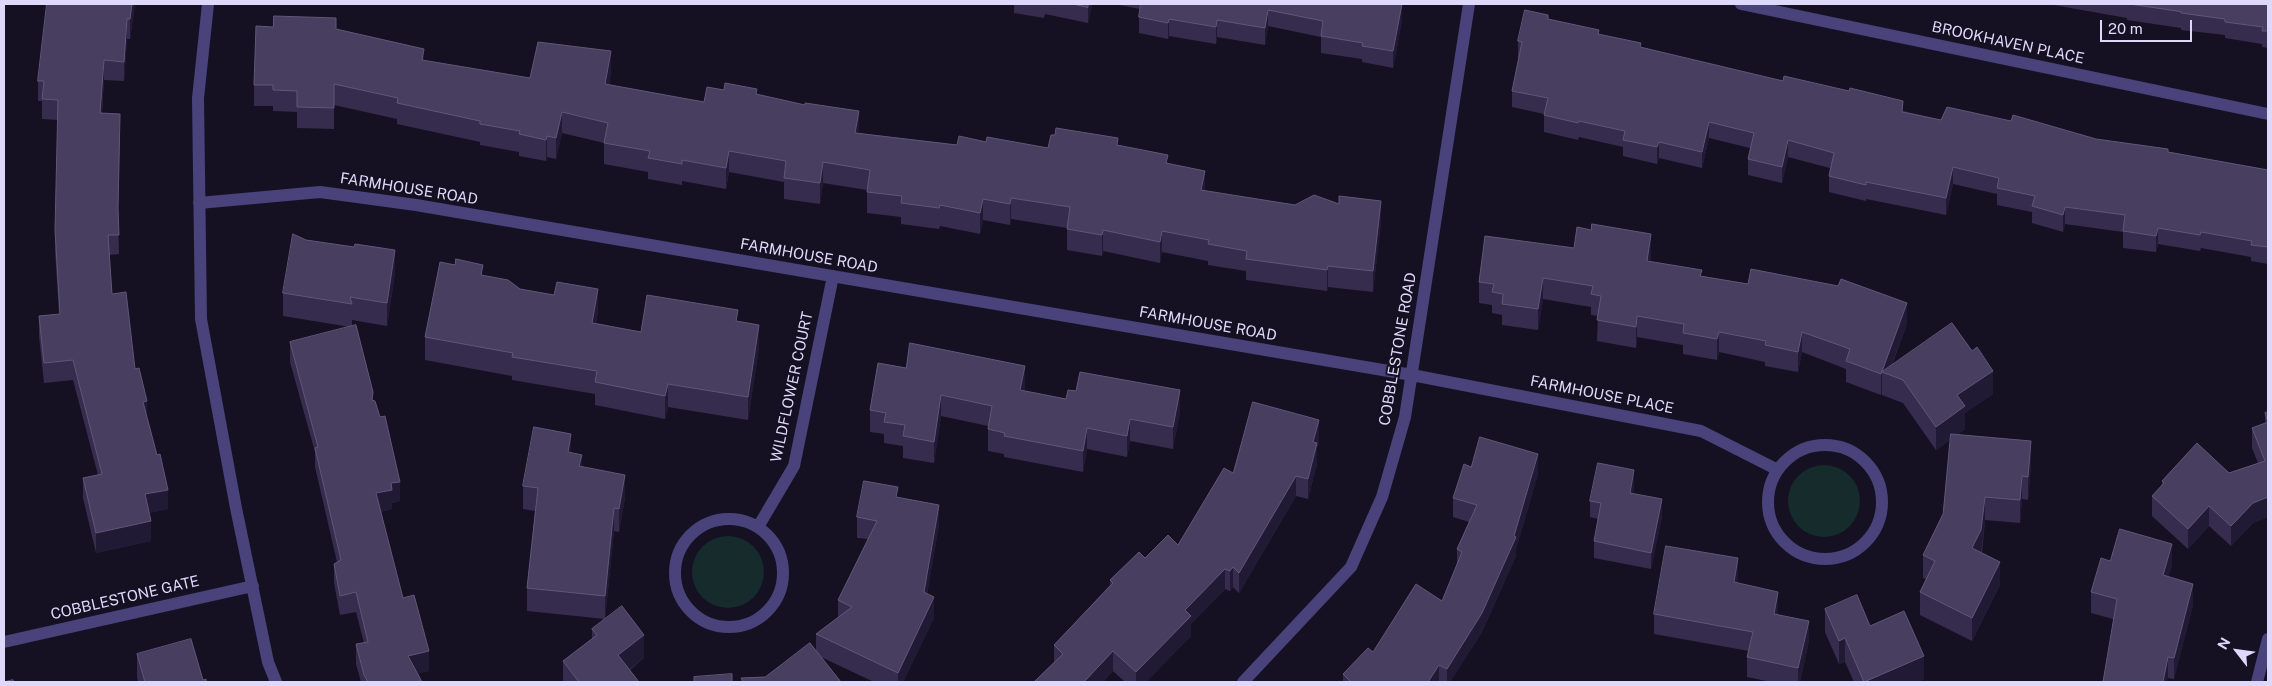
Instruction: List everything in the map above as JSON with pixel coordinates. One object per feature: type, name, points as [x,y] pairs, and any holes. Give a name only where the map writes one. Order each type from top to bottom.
[{"type":"street","points":[[208,4],[198,98],[201,319],[268,662],[276,682]]},
{"type":"street","name":"COBBLESTONE ROAD","points":[[1243,682],[1351,568],[1382,497],[1405,417],[1469,4]]},
{"type":"street","name":"BROOKHAVEN PLACE","points":[[1741,4],[2268,114]]},
{"type":"street","name":"FARMHOUSE ROAD","points":[[199,202],[320,192],[416,205],[1412,375]]},
{"type":"street","name":"WILDFLOWER COURT","points":[[758,527],[794,466],[833,276]]},
{"type":"street","name":"FARMHOUSE PLACE","points":[[1412,375],[1701,431],[1778,470]]},
{"type":"street","points":[[1828,445],[1847,450],[1863,460],[1875,475],[1881,494],[1881,513],[1874,531],[1862,546],[1846,555],[1828,559],[1810,558],[1793,550],[1780,538],[1771,522],[1768,504],[1770,486],[1778,470],[1792,456],[1809,448],[1828,445]]},
{"type":"street","points":[[725,518],[743,520],[758,527],[771,538],[780,553],[783,570],[782,587],[775,602],[764,615],[749,624],[733,628],[716,627],[700,620],[687,609],[678,594],[674,578],[676,560],[682,544],[694,531],[708,522],[725,518]]},
{"type":"street","name":"COBBLESTONE GATE","points":[[4,642],[253,586]]},
{"type":"street","points":[[2258,682],[2268,639]]},
{"type":"green space","points":[[1831,465],[1850,475],[1858,487],[1860,501],[1858,515],[1850,527],[1838,535],[1817,537],[1798,527],[1790,515],[1788,494],[1798,475],[1810,467]]},
{"type":"green space","points":[[728,536],[748,542],[758,552],[764,572],[758,592],[748,602],[728,608],[708,602],[698,592],[692,572],[698,552],[708,542]]},
{"type":"building","points":[[47,4],[132,4],[130,19],[127,19],[124,62],[104,60],[100,113],[120,114],[119,235],[108,235],[112,294],[126,292],[135,369],[139,368],[147,401],[143,402],[157,455],[160,454],[168,490],[145,494],[151,521],[96,533],[83,478],[102,474],[73,360],[44,363],[39,316],[60,314],[55,230],[58,100],[42,99],[44,81],[38,81]]},
{"type":"building","points":[[1073,4],[1088,4],[1088,7]]},
{"type":"building","points":[[1141,4],[1402,4],[1393,51],[1362,46],[1363,43],[1321,36],[1323,21],[1268,10],[1265,28],[1217,20],[1216,27],[1169,19],[1168,23],[1139,17]]},
{"type":"building","points":[[2130,4],[2268,4],[2268,31],[2262,31],[2263,27],[2225,22],[2225,19]]},
{"type":"building","points":[[1525,10],[1548,15],[1548,19],[1599,30],[1598,34],[1641,43],[1640,47],[1783,81],[1784,76],[1849,91],[1850,88],[1903,101],[1902,112],[1941,120],[1947,107],[2011,121],[2013,115],[2096,139],[2168,149],[2168,152],[2268,170],[2268,247],[2251,245],[2252,241],[2201,232],[2200,235],[2158,228],[2156,236],[2123,231],[2125,215],[2065,207],[2063,215],[2032,206],[2035,196],[1997,188],[1999,178],[1953,167],[1946,198],[1866,182],[1866,185],[1829,176],[1834,153],[1788,140],[1782,167],[1748,159],[1754,133],[1709,122],[1702,152],[1659,142],[1657,147],[1623,140],[1625,131],[1544,115],[1548,98],[1512,91],[1522,42],[1518,41]]},
{"type":"building","points":[[274,16],[336,18],[336,29],[424,49],[422,60],[530,78],[538,42],[611,51],[605,84],[704,102],[707,87],[724,90],[725,83],[757,89],[756,94],[805,105],[805,103],[859,111],[855,133],[957,145],[959,136],[986,142],[987,137],[1048,148],[1051,135],[1055,135],[1056,128],[1118,138],[1117,145],[1168,155],[1166,163],[1205,171],[1201,190],[1295,205],[1314,195],[1339,204],[1339,196],[1381,201],[1373,271],[1328,266],[1327,270],[1246,259],[1247,251],[1208,244],[1209,240],[1162,231],[1160,242],[1103,230],[1102,235],[1067,229],[1070,207],[1011,198],[1010,204],[983,199],[980,213],[940,205],[939,208],[901,203],[902,196],[867,192],[870,170],[823,162],[820,183],[784,178],[786,161],[729,151],[726,168],[682,160],[682,164],[648,158],[650,151],[604,143],[608,123],[562,112],[556,138],[547,136],[546,140],[519,134],[520,131],[480,124],[480,121],[397,103],[398,98],[334,84],[334,108],[297,107],[297,91],[273,90],[273,85],[254,85],[256,26],[273,27]]},
{"type":"building","points":[[1592,224],[1651,234],[1647,261],[1702,270],[1700,276],[1748,284],[1751,269],[1838,286],[1841,279],[1907,303],[1881,374],[1846,361],[1850,349],[1802,332],[1798,352],[1765,345],[1766,341],[1719,332],[1717,339],[1683,333],[1684,324],[1637,316],[1636,327],[1597,320],[1601,296],[1591,294],[1593,286],[1543,278],[1538,309],[1502,304],[1503,294],[1492,292],[1494,284],[1479,282],[1485,236],[1574,248],[1577,227],[1591,230]]},
{"type":"building","points":[[293,234],[306,240],[354,247],[355,244],[395,250],[387,303],[350,297],[352,304],[283,293]]},
{"type":"building","points":[[456,259],[483,265],[481,275],[508,280],[520,289],[554,295],[557,282],[598,289],[592,323],[641,332],[647,295],[738,310],[736,321],[759,325],[748,397],[668,384],[665,396],[595,382],[597,371],[512,357],[513,353],[425,337],[440,262],[455,265]]},
{"type":"building","points":[[1952,323],[1972,351],[1977,347],[1993,371],[1957,395],[1965,406],[1936,427],[1903,380],[1882,372]]},
{"type":"building","points":[[356,325],[373,392],[372,400],[375,401],[380,417],[385,416],[400,482],[391,483],[392,490],[376,493],[403,598],[414,595],[429,651],[408,656],[422,682],[368,682],[364,675],[356,644],[368,642],[356,592],[340,596],[334,564],[341,560],[315,448],[318,447],[290,342]]},
{"type":"building","points":[[910,343],[1025,366],[1020,390],[1066,399],[1068,390],[1076,391],[1080,372],[1180,390],[1173,427],[1130,419],[1127,436],[1087,428],[1083,451],[1004,436],[1005,433],[988,429],[992,406],[941,395],[934,442],[903,436],[905,425],[884,422],[886,413],[870,410],[878,363],[906,368]]},
{"type":"building","points":[[1253,402],[1319,420],[1313,442],[1317,443],[1308,479],[1296,476],[1239,573],[1233,567],[1230,571],[1225,569],[1185,610],[1191,616],[1136,672],[1113,651],[1084,682],[1034,682],[1063,654],[1054,645],[1113,583],[1110,580],[1139,552],[1145,558],[1168,535],[1178,545],[1224,468],[1233,473]]},
{"type":"building","points":[[2268,422],[2268,497],[2253,503],[2231,526],[2209,506],[2188,529],[2152,496],[2164,483],[2162,481],[2197,443],[2229,473],[2265,461],[2252,428]]},
{"type":"building","points":[[534,427],[571,434],[568,452],[582,455],[579,466],[625,475],[619,509],[614,508],[605,596],[527,588],[538,488],[523,486]]},
{"type":"building","points":[[1951,434],[2031,441],[2028,477],[2022,476],[2020,500],[1985,497],[1981,530],[1972,548],[2000,562],[1972,618],[1920,592],[1935,561],[1923,555],[1943,514]]},
{"type":"building","points":[[1480,437],[1538,454],[1514,536],[1516,537],[1482,613],[1447,669],[1439,665],[1428,682],[1351,682],[1343,674],[1368,648],[1373,652],[1416,584],[1442,601],[1462,552],[1457,549],[1477,505],[1453,498],[1464,464],[1471,467]]},
{"type":"building","points":[[1598,463],[1634,470],[1630,493],[1662,499],[1651,553],[1594,541],[1601,503],[1590,501]]},
{"type":"building","points":[[864,481],[898,487],[896,497],[939,505],[924,592],[934,597],[898,673],[816,634],[852,607],[838,600],[877,521],[857,517]]},
{"type":"building","points":[[2120,529],[2172,544],[2163,575],[2193,584],[2174,658],[2168,657],[2163,682],[2103,682],[2117,599],[2091,592],[2101,558],[2110,561]]},
{"type":"building","points":[[1666,546],[1738,558],[1734,582],[1778,592],[1774,614],[1809,621],[1798,668],[1747,657],[1753,632],[1654,614]]},
{"type":"building","points":[[1857,595],[1870,626],[1904,611],[1924,656],[1864,682],[1845,638],[1839,641],[1825,609]]},
{"type":"building","points":[[622,606],[644,635],[618,655],[639,682],[579,682],[563,661],[597,635],[592,629]]},
{"type":"building","points":[[191,639],[203,680],[206,679],[206,682],[145,682],[137,654]]},
{"type":"building","points":[[810,643],[841,682],[744,682],[741,678],[765,677]]},
{"type":"building","points":[[732,674],[732,682],[694,682],[694,677]]}]
